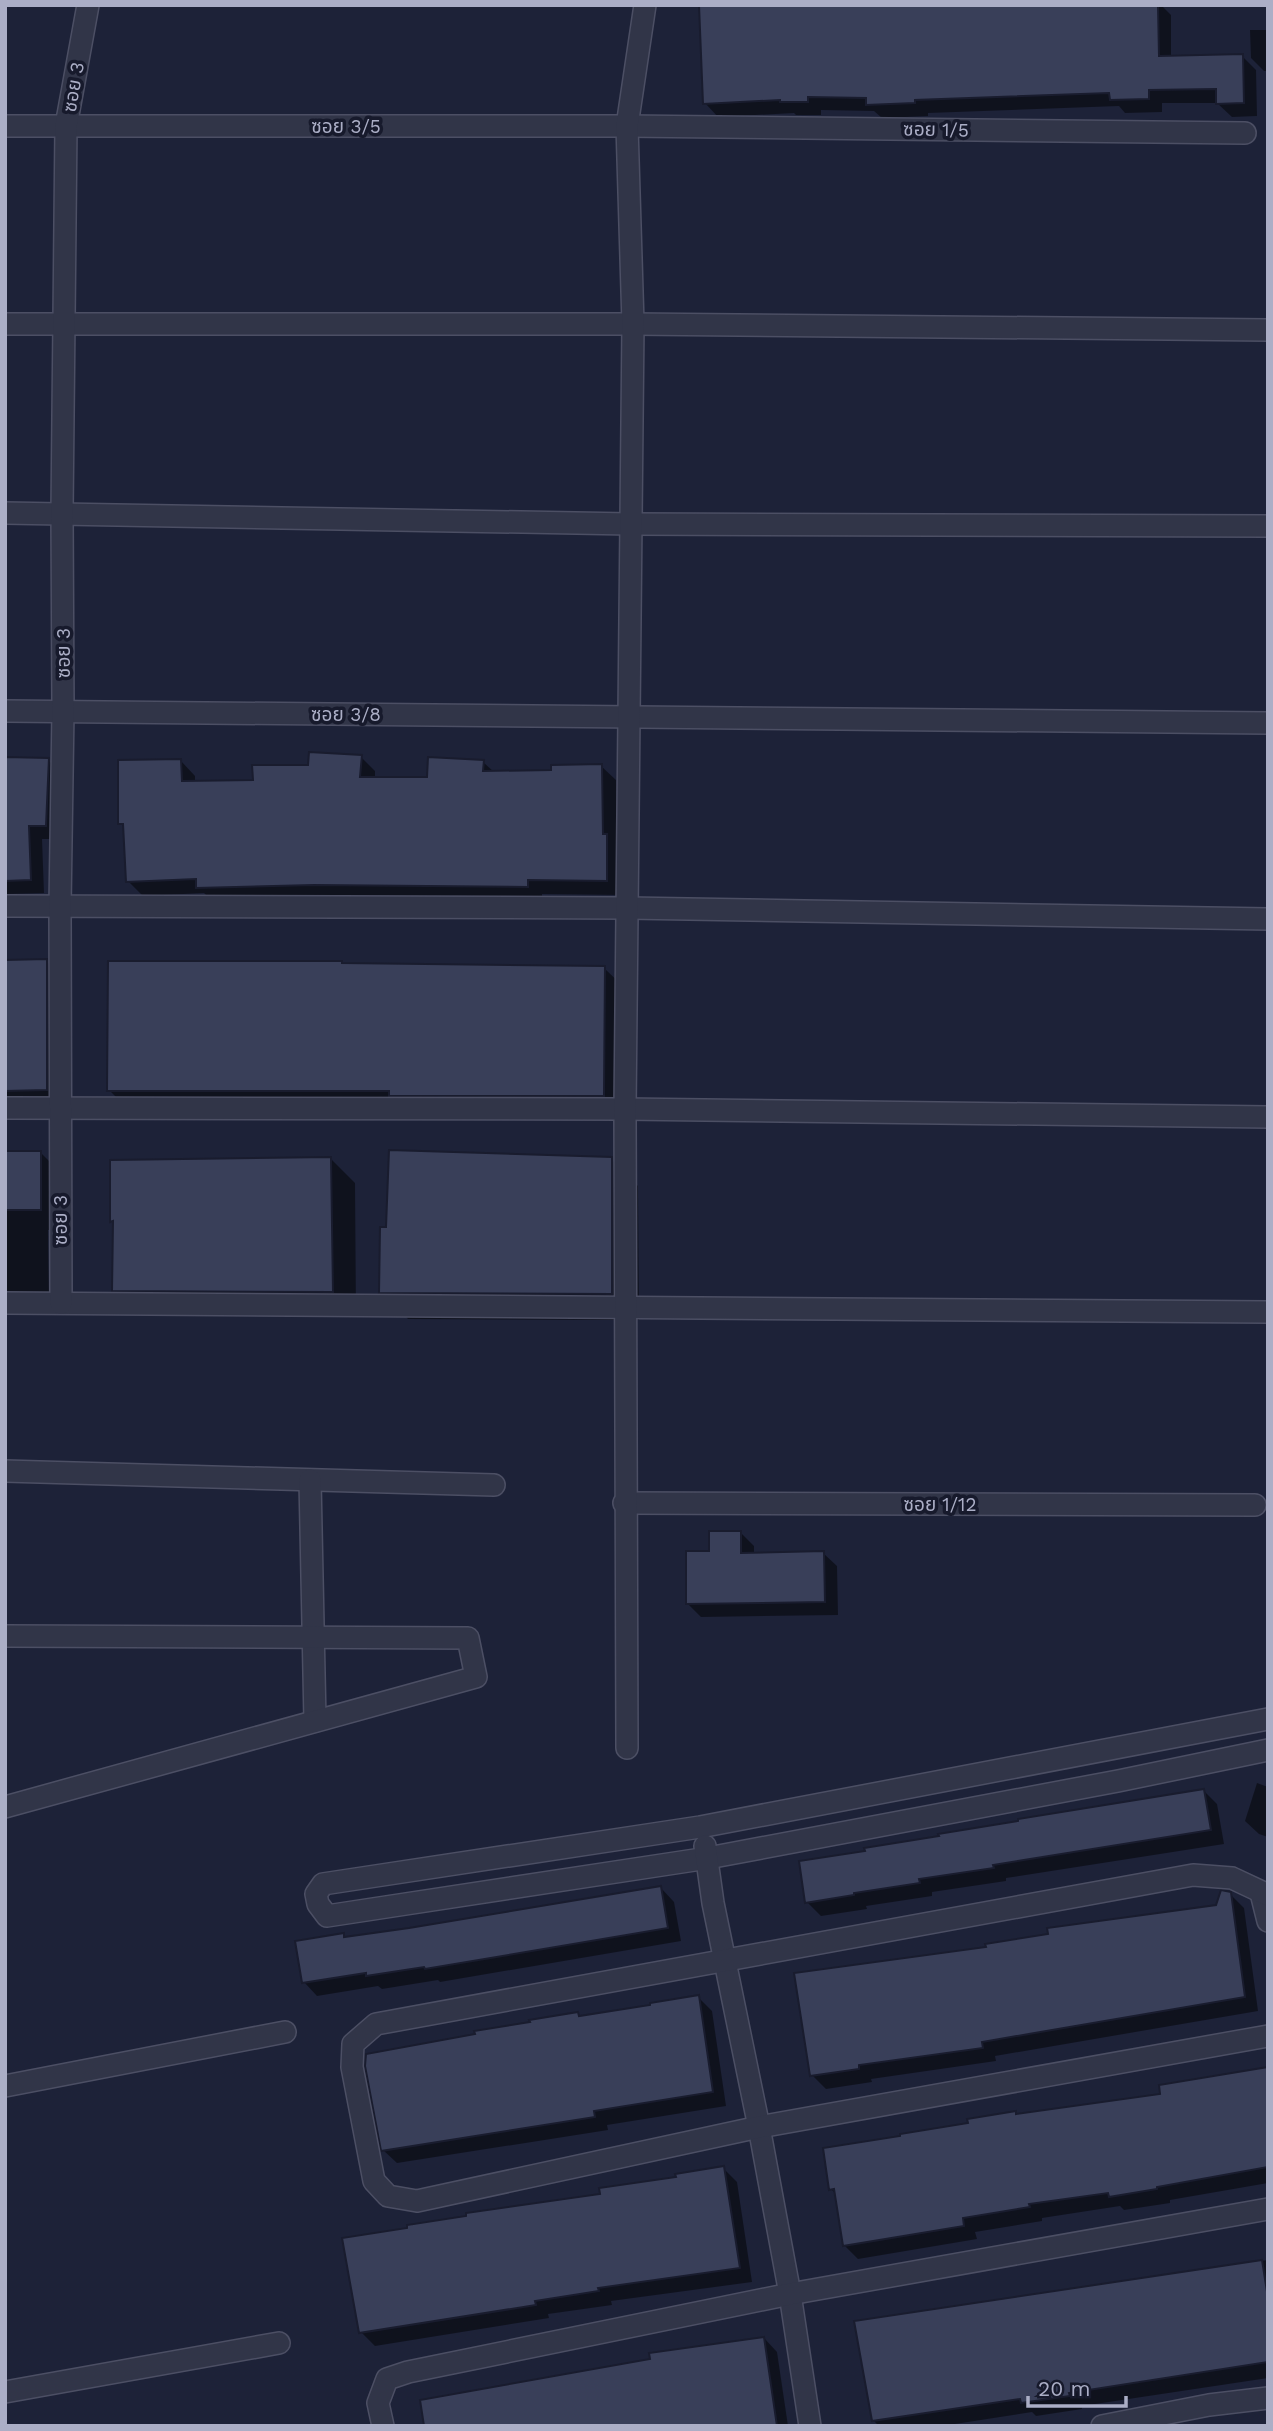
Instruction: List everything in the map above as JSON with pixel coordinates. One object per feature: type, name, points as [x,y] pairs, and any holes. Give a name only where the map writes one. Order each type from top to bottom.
[{"type":"street","name":"ซอย 3","points":[[61,1303],[60,906],[66,126],[88,5]]},
{"type":"street","points":[[626,1748],[625,1110],[633,324],[627,125],[645,5]]},
{"type":"street","name":"ซอย 3/5","points":[[5,126],[627,125]]},
{"type":"street","name":"ซอย 1/5","points":[[627,125],[1245,133]]},
{"type":"street","points":[[5,324],[633,324],[1268,330]]},
{"type":"street","points":[[5,513],[630,524],[1268,526]]},
{"type":"street","name":"ซอย 3/8","points":[[5,711],[1268,723]]},
{"type":"street","points":[[5,906],[628,908],[1268,919]]},
{"type":"street","points":[[5,1108],[625,1110],[1268,1117]]},
{"type":"street","points":[[5,1303],[1268,1312]]},
{"type":"street","points":[[5,1471],[494,1485]]},
{"type":"street","points":[[310,1480],[315,1721]]},
{"type":"street","name":"ซอย 1/12","points":[[624,1503],[1255,1505]]},
{"type":"street","points":[[5,1636],[468,1638],[476,1677],[5,1807]]},
{"type":"street","points":[[1268,1719],[700,1827],[323,1884],[316,1894],[318,1904],[327,1916],[708,1858],[1268,1750]]},
{"type":"street","points":[[700,1827],[790,2294],[810,2426]]},
{"type":"street","points":[[1268,1921],[1264,1894],[1232,1878],[1192,1875],[376,2024],[353,2044],[352,2067],[374,2181],[388,2196],[417,2201],[759,2127],[1268,2036]]},
{"type":"street","points":[[5,2086],[285,2032]]},
{"type":"street","points":[[383,2426],[378,2403],[387,2379],[408,2372],[790,2294],[1268,2209]]},
{"type":"street","points":[[5,2392],[279,2343]]},
{"type":"street","points":[[1102,2426],[1209,2405],[1268,2398]]},
{"type":"building","points":[[699,5],[1158,5],[1159,56],[1243,54],[1244,103],[1216,104],[1216,89],[1149,90],[1149,99],[1110,100],[1109,93],[915,100],[915,103],[866,105],[866,98],[808,97],[808,102],[780,100],[703,104]]},
{"type":"building","points":[[309,752],[362,755],[360,777],[427,777],[428,757],[484,760],[483,771],[551,770],[551,765],[602,764],[607,881],[528,880],[528,887],[314,885],[196,888],[196,879],[126,882],[123,824],[118,824],[118,760],[181,759],[182,781],[253,780],[252,765],[308,765]]},
{"type":"building","points":[[5,757],[49,758],[46,826],[29,826],[31,880],[5,881]]},
{"type":"building","points":[[47,959],[47,1090],[5,1091],[5,960]]},
{"type":"building","points":[[108,961],[342,961],[605,966],[604,1096],[389,1096],[389,1091],[107,1091]]},
{"type":"building","points":[[389,1150],[612,1157],[612,1294],[379,1293],[380,1227],[386,1227]]},
{"type":"building","points":[[5,1151],[41,1151],[41,1210],[5,1210]]},
{"type":"building","points":[[331,1157],[333,1292],[112,1291],[110,1160]]},
{"type":"building","points":[[709,1531],[741,1531],[741,1553],[824,1551],[825,1602],[686,1604],[686,1551],[709,1551]]},
{"type":"building","points":[[1204,1789],[1211,1830],[993,1865],[994,1868],[919,1879],[920,1883],[805,1903],[799,1861],[865,1851],[864,1848],[1018,1819]]},
{"type":"building","points":[[661,1886],[668,1928],[425,1969],[424,1967],[366,1976],[366,1973],[302,1983],[295,1941],[344,1933],[344,1937],[409,1928]]},
{"type":"building","points":[[1221,1890],[1231,1892],[1245,1997],[982,2042],[983,2048],[859,2065],[859,2069],[810,2076],[794,1973],[986,1947],[985,1944],[1048,1934],[1047,1928],[1216,1905]]},
{"type":"building","points":[[699,1995],[713,2092],[594,2111],[595,2117],[381,2151],[365,2066],[366,2054],[475,2034],[474,2031],[530,2022],[529,2020],[578,2012],[579,2016]]},
{"type":"building","points":[[1268,2067],[1268,2167],[1109,2197],[1108,2193],[1029,2204],[1030,2207],[963,2218],[964,2226],[843,2246],[834,2189],[829,2190],[823,2148],[968,2123],[967,2119],[1016,2111],[1016,2114],[1160,2094],[1159,2085]]},
{"type":"building","points":[[724,2166],[740,2268],[598,2288],[599,2291],[535,2301],[536,2305],[359,2333],[342,2238],[407,2228],[407,2225],[466,2216],[466,2213],[600,2194],[599,2188],[676,2177],[675,2174]]},
{"type":"building","points":[[1262,2260],[1268,2298],[1268,2362],[1069,2393],[1070,2396],[1021,2403],[1020,2399],[872,2421],[854,2321]]},
{"type":"building","points":[[764,2337],[777,2426],[424,2426],[420,2400],[650,2359],[649,2353]]}]
